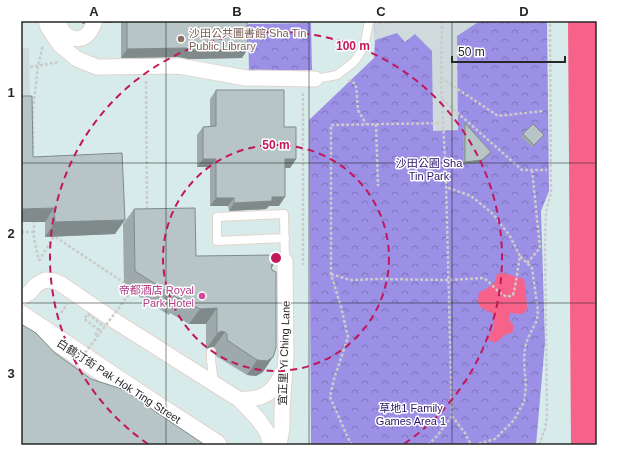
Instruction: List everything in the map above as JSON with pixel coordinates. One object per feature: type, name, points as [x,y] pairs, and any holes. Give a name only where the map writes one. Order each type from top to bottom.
[{"type":"main road","name":"白鶴汀街 Pak Hok Ting Street","points":[[21,316],[216,445]]},
{"type":"street","points":[[51,23],[68,37],[78,40],[86,35],[94,23]]},
{"type":"street","points":[[51,23],[60,45],[77,59],[97,67],[179,66],[246,78],[309,79]]},
{"type":"street","name":"宜正里 Yi Ching Lane","points":[[279,445],[282,428],[286,356],[282,282],[285,261]]},
{"type":"street","points":[[21,298],[30,292],[36,285],[45,280],[54,281],[61,284],[115,321],[240,400],[258,419],[267,432],[271,445]]},
{"type":"street","points":[[240,400],[262,396],[273,389],[279,381],[283,371],[286,356]]},
{"type":"lane","points":[[309,79],[337,75],[354,62],[364,47],[369,22]]},
{"type":"lane","points":[[285,238],[217,241],[217,217],[284,214],[285,238],[285,261]]},
{"type":"lane","points":[[211,352],[214,384]]},
{"type":"path","points":[[369,22],[404,21]]},
{"type":"path","points":[[442,21],[441,78],[446,187],[452,416],[473,445],[495,439],[514,420],[524,402],[526,387],[524,362],[525,347],[537,320],[538,311],[532,268],[520,256],[510,236],[492,213],[471,196],[446,187]]},
{"type":"path","points":[[539,445],[545,429],[547,417],[545,242],[546,212],[551,192],[550,21]]},
{"type":"path","points":[[33,163],[33,109],[38,66],[51,23]]},
{"type":"path","points":[[30,67],[77,59]]},
{"type":"path","points":[[146,66],[148,215]]},
{"type":"path","points":[[337,75],[356,84],[358,110],[366,124]]},
{"type":"path","points":[[441,78],[498,116],[543,111]]},
{"type":"path","points":[[303,266],[309,79]]},
{"type":"path","points":[[442,99],[522,170],[547,170]]},
{"type":"path","points":[[352,445],[330,398],[334,379],[348,337],[331,274],[331,125],[443,123]]},
{"type":"path","points":[[376,124],[378,186]]},
{"type":"path","points":[[527,263],[540,248],[532,170]]},
{"type":"path","points":[[34,216],[34,239],[39,261],[54,236],[54,229]]},
{"type":"path","points":[[21,232],[34,232]]},
{"type":"path","points":[[54,236],[134,289],[69,374]]},
{"type":"path","points":[[331,274],[350,280],[378,278],[448,280],[484,278],[500,293],[507,297],[513,295],[520,256]]},
{"type":"path","points":[[99,330],[84,319],[88,314],[105,327]]},
{"type":"path","points":[[428,445],[452,416]]},
{"type":"green space","name":"沙田公園 Sha Tin Park","points":[[374,21],[547,21],[549,191],[541,211],[545,342],[536,445],[311,445],[309,120],[374,58]]},
{"type":"green space","points":[[311,23],[312,70],[249,71],[248,24]]},
{"type":"shaded area","points":[[374,21],[480,21],[457,36],[458,130],[433,131],[432,51],[415,34],[405,42],[397,33],[375,40]]},
{"type":"shaded area","points":[[568,21],[597,21],[597,445],[571,445]]},
{"type":"shaded area","points":[[29,48],[30,107],[21,107],[21,49]]},
{"type":"shaded area","points":[[503,273],[524,279],[527,309],[523,314],[510,313],[509,320],[514,326],[512,333],[506,334],[495,343],[488,339],[490,333],[494,329],[493,314],[480,307],[478,301],[479,292],[485,290],[495,282],[497,274]]},
{"type":"building","name":"沙田公共圖書館 Sha Tin Public Library","points":[[127,21],[247,21],[248,49],[127,49]]},
{"type":"building","points":[[216,90],[284,90],[284,127],[296,127],[296,159],[285,159],[285,197],[272,197],[272,201],[234,203],[234,198],[216,198],[216,159],[203,159],[203,127],[216,126]]},
{"type":"building","points":[[21,96],[32,96],[33,157],[122,153],[125,220],[55,222],[54,208],[21,209]]},
{"type":"building","points":[[465,123],[491,152],[482,160],[465,162]]},
{"type":"building","points":[[533,124],[544,135],[534,145],[523,134]]},
{"type":"building","name":"帝都酒店 Royal Park Hotel","points":[[195,208],[196,256],[276,255],[276,261],[271,266],[272,270],[276,272],[276,348],[273,357],[267,361],[257,360],[227,340],[227,334],[225,332],[221,331],[217,334],[217,308],[200,309],[179,297],[179,299],[135,271],[134,209]]},
{"type":"building","points":[[21,324],[36,333],[55,353],[91,379],[122,389],[205,445],[21,445]]},
{"type":"place","name":"沙田公共圖書館 Sha Tin Public Library","points":[[181,39]]},
{"type":"place","name":"帝都酒店 Royal Park Hotel","points":[[202,296]]},
{"type":"park label","name":"草地1 Family Games Area 1","points":[[411,414]]}]
